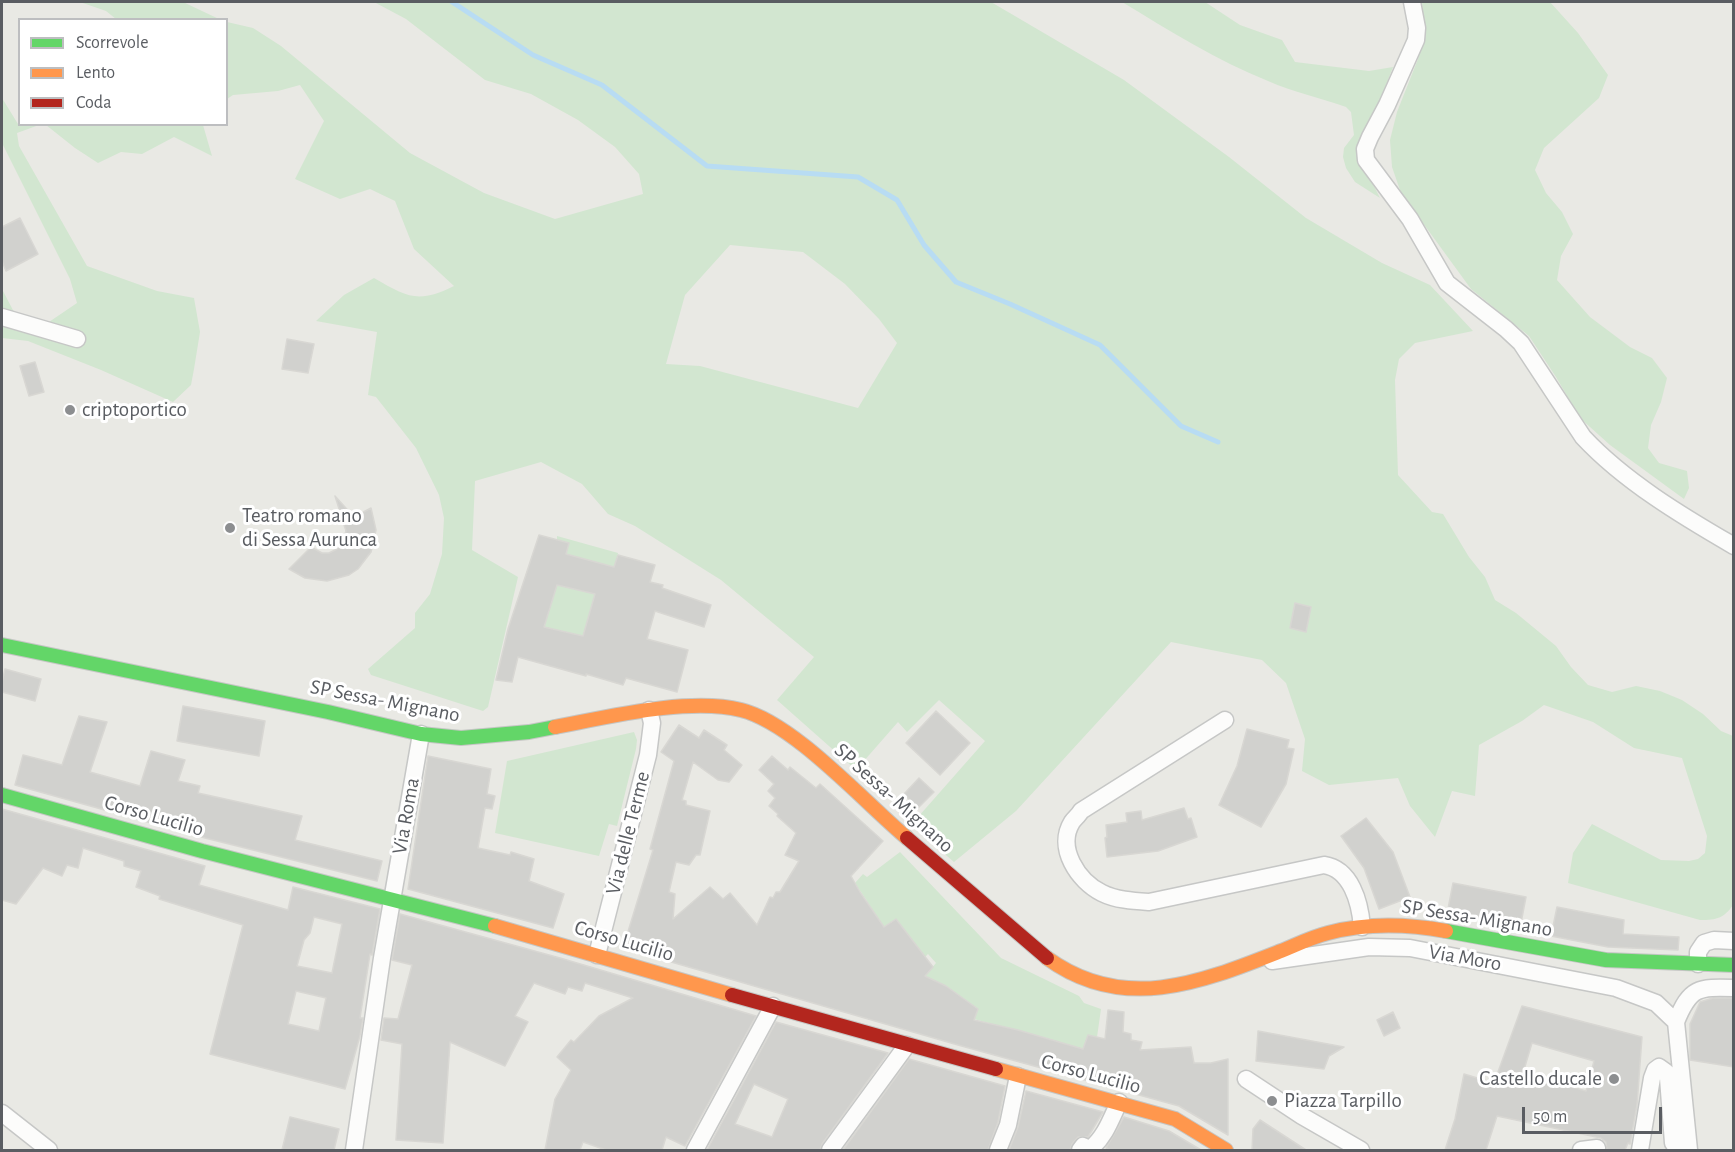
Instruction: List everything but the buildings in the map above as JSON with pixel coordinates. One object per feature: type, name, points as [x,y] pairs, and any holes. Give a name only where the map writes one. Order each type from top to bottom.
[{"type":"street","points":[[1413,2],[1417,28],[1416,40],[1365,149],[1366,160],[1410,219],[1447,283],[1521,343],[1583,437],[1596,451],[1667,504],[1734,546]]},
{"type":"street","points":[[2,317],[77,339]]},
{"type":"street","name":"SP Sessa- Mignano","points":[[2,645],[328,712],[422,734],[461,738],[488,737],[649,710],[712,706],[735,708],[755,714],[776,725],[808,749],[910,842],[1038,951],[1079,977],[1108,987],[1153,990],[1198,981],[1244,966],[1322,935],[1362,927],[1409,925],[1597,959],[1734,964]]},
{"type":"street","name":"Via delle Terme","points":[[597,955],[648,755],[652,723],[649,710]]},
{"type":"street","points":[[1225,720],[1082,811],[1071,823],[1067,838],[1069,855],[1077,872],[1102,893],[1127,900],[1149,902],[1323,865],[1334,866],[1344,874],[1354,893],[1361,914],[1362,927]]},
{"type":"street","name":"Via Roma","points":[[354,1150],[392,898],[422,734]]},
{"type":"street","name":"Corso Lucilio","points":[[2,795],[202,851],[392,898],[1018,1076],[1119,1102],[1176,1119],[1226,1150]]},
{"type":"street","points":[[1698,964],[1698,952],[1704,943],[1714,940],[1734,940]]},
{"type":"street","name":"Via Moro","points":[[1244,966],[1369,947],[1410,948],[1616,988],[1656,1003],[1676,1022]]},
{"type":"street","points":[[1640,1150],[1652,1078],[1659,1067],[1666,1072],[1668,1078],[1673,1143],[1678,1148],[1689,1150],[1676,1022],[1684,1002],[1696,991],[1734,988]]},
{"type":"street","points":[[695,1150],[773,1006]]},
{"type":"street","points":[[830,1150],[907,1044]]},
{"type":"street","points":[[998,1150],[1011,1114],[1018,1076]]},
{"type":"street","points":[[1246,1079],[1302,1116],[1361,1150]]},
{"type":"street","points":[[1080,1150],[1083,1146],[1090,1149],[1097,1143],[1119,1102]]},
{"type":"street","points":[[2,1113],[49,1150]]},
{"type":"green space","points":[[80,2],[183,2],[217,18],[115,18],[106,11]]},
{"type":"green space","points":[[374,2],[991,2],[1124,80],[1229,157],[1306,218],[1382,263],[1430,285],[1473,331],[1415,343],[1399,359],[1395,380],[1398,475],[1432,512],[1443,514],[1469,557],[1485,577],[1495,600],[1516,613],[1556,646],[1588,685],[1612,692],[1636,686],[1660,691],[1682,700],[1703,714],[1721,731],[1733,736],[1733,905],[1720,917],[1700,920],[1568,883],[1573,853],[1592,824],[1661,860],[1689,861],[1698,859],[1705,853],[1707,836],[1682,758],[1634,748],[1593,722],[1544,705],[1522,721],[1479,745],[1475,796],[1452,791],[1435,837],[1410,806],[1398,778],[1329,785],[1302,771],[1305,739],[1286,683],[1262,660],[1171,642],[1016,811],[954,862],[911,825],[985,741],[939,700],[907,732],[898,722],[856,770],[777,700],[814,657],[721,580],[635,526],[608,514],[582,484],[541,462],[475,481],[472,550],[518,577],[488,707],[483,711],[371,675],[368,669],[415,628],[415,613],[430,594],[442,554],[444,518],[439,495],[416,448],[376,397],[368,395],[377,332],[316,321],[344,295],[374,278],[395,290],[413,296],[431,295],[454,286],[414,249],[395,201],[370,189],[340,199],[295,179],[324,121],[300,85],[278,91],[233,95],[228,98],[228,22],[253,28],[281,46],[410,153],[484,193],[555,219],[643,194],[639,174],[615,147],[578,120],[531,94],[485,80],[406,19]],"holes":[[[730,245],[803,252],[845,284],[879,319],[897,343],[858,408],[700,366],[666,364],[685,295]]]},
{"type":"green space","points":[[1122,2],[1205,2],[1240,25],[1282,40],[1295,62],[1369,71],[1393,67],[1359,156],[1380,198],[1355,182],[1346,168],[1343,157],[1344,148],[1354,135],[1351,112],[1346,107],[1249,73]]},
{"type":"green space","points":[[1422,2],[1550,2],[1578,33],[1608,75],[1599,98],[1544,148],[1535,170],[1546,193],[1562,212],[1573,234],[1561,256],[1557,280],[1590,317],[1630,347],[1652,358],[1667,378],[1661,402],[1651,425],[1648,448],[1659,463],[1687,471],[1689,488],[1684,499],[1610,445],[1580,418],[1529,336],[1471,289],[1401,193],[1392,167],[1390,140],[1397,112],[1418,59],[1424,27]]},
{"type":"green space","points":[[2,98],[18,126],[36,126],[17,133],[19,146],[87,266],[157,291],[194,298],[200,332],[191,385],[173,402],[28,341],[2,338],[2,289],[16,316],[46,324],[77,303],[70,279],[2,143]]},
{"type":"green space","points":[[47,126],[203,126],[212,156],[174,137],[142,154],[121,152],[98,163]]},
{"type":"green space","points":[[557,536],[618,553],[617,558],[620,559],[617,568],[566,554],[569,543],[557,540]]},
{"type":"green space","points":[[557,585],[595,594],[583,636],[544,627]]},
{"type":"green space","points":[[634,732],[637,740],[636,749],[617,826],[609,824],[599,856],[495,833],[507,761]]},
{"type":"green space","points":[[900,852],[1001,958],[1079,996],[1084,1003],[1101,1009],[1097,1037],[1088,1035],[1083,1049],[974,1019],[978,1009],[925,976],[936,963],[928,954],[925,957],[896,919],[884,927],[855,883],[863,874],[867,877]]},
{"type":"waterway","points":[[452,2],[533,55],[602,85],[707,166],[858,177],[897,200],[924,245],[956,282],[1100,345],[1181,426],[1218,442]]},
{"type":"traffic: fast","points":[[2,645],[328,712],[421,734],[461,738],[529,732],[555,727]]},
{"type":"traffic: fast","points":[[2,795],[202,851],[495,926]]},
{"type":"traffic: fast","points":[[1446,931],[1606,960],[1734,965]]},
{"type":"traffic: slow","points":[[555,727],[673,707],[720,707],[741,710],[762,718],[783,730],[828,765],[907,838]]},
{"type":"traffic: slow","points":[[495,926],[732,995]]},
{"type":"traffic: slow","points":[[1047,958],[1076,975],[1105,985],[1134,989],[1193,982],[1316,937],[1357,927],[1416,927],[1446,931]]},
{"type":"traffic: slow","points":[[996,1069],[1175,1119],[1226,1150]]},
{"type":"traffic: jam","points":[[907,838],[1047,958]]},
{"type":"traffic: jam","points":[[732,995],[996,1069]]},
{"type":"place","name":"criptoportico","points":[[70,410]]},
{"type":"place","name":"Teatro romano di Sessa Aurunca","points":[[230,528]]},
{"type":"place","name":"Castello ducale","points":[[1614,1079]]},
{"type":"place","name":"Piazza Tarpillo","points":[[1272,1101]]}]
